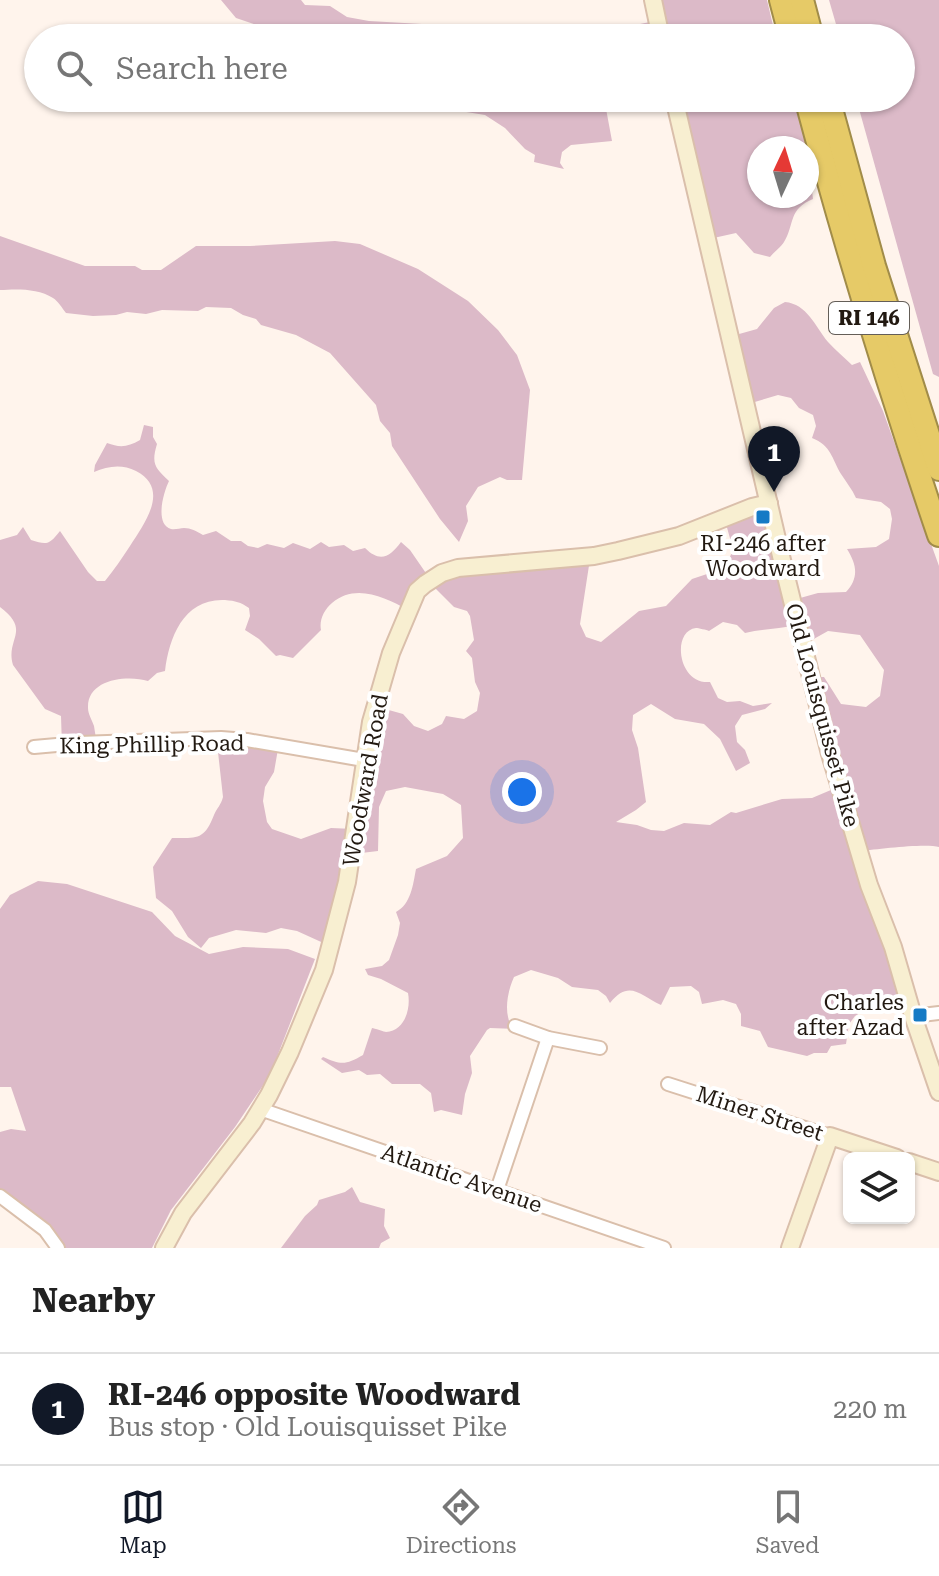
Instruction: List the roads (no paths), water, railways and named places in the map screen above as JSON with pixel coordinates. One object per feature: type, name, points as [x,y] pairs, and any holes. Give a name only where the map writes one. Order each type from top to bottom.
[{"type":"highway","points":[[781,0],[787,24]]},
{"type":"highway","points":[[802,0],[808,24]]},
{"type":"highway","name":"RI 146","points":[[810,112],[901,424],[939,535]]},
{"type":"highway","name":"RI 146","points":[[832,112],[874,266],[939,469]]},
{"type":"street","points":[[653,0],[658,24]]},
{"type":"street","name":"Old Louisquisset Pike","points":[[677,112],[830,754],[869,885],[893,947],[939,1092]]},
{"type":"street","name":"Woodward Road","points":[[164,1248],[183,1213],[260,1109],[290,1052],[324,970],[350,871],[364,760],[378,694],[417,591],[442,573],[458,568],[594,556],[618,551],[679,536],[769,503]]},
{"type":"street","name":"King Phillip Road","points":[[34,747],[221,738],[364,760]]},
{"type":"street","points":[[913,1016],[939,1013]]},
{"type":"street","points":[[515,1026],[548,1038],[600,1048]]},
{"type":"street","points":[[497,1190],[548,1038]]},
{"type":"street","name":"Miner Street","points":[[668,1084],[879,1152]]},
{"type":"street","name":"Atlantic Avenue","points":[[260,1109],[664,1248]]},
{"type":"street","points":[[790,1248],[830,1136]]},
{"type":"street","points":[[915,1164],[939,1172]]},
{"type":"street","points":[[0,1196],[45,1230],[58,1248]]},
{"type":"place","name":"RI-246 opposite Woodward","points":[[774,492]]},
{"type":"place","name":"RI-246 after Woodward","points":[[763,517]]},
{"type":"place","name":"Charles after Azad","points":[[920,1015]]}]
